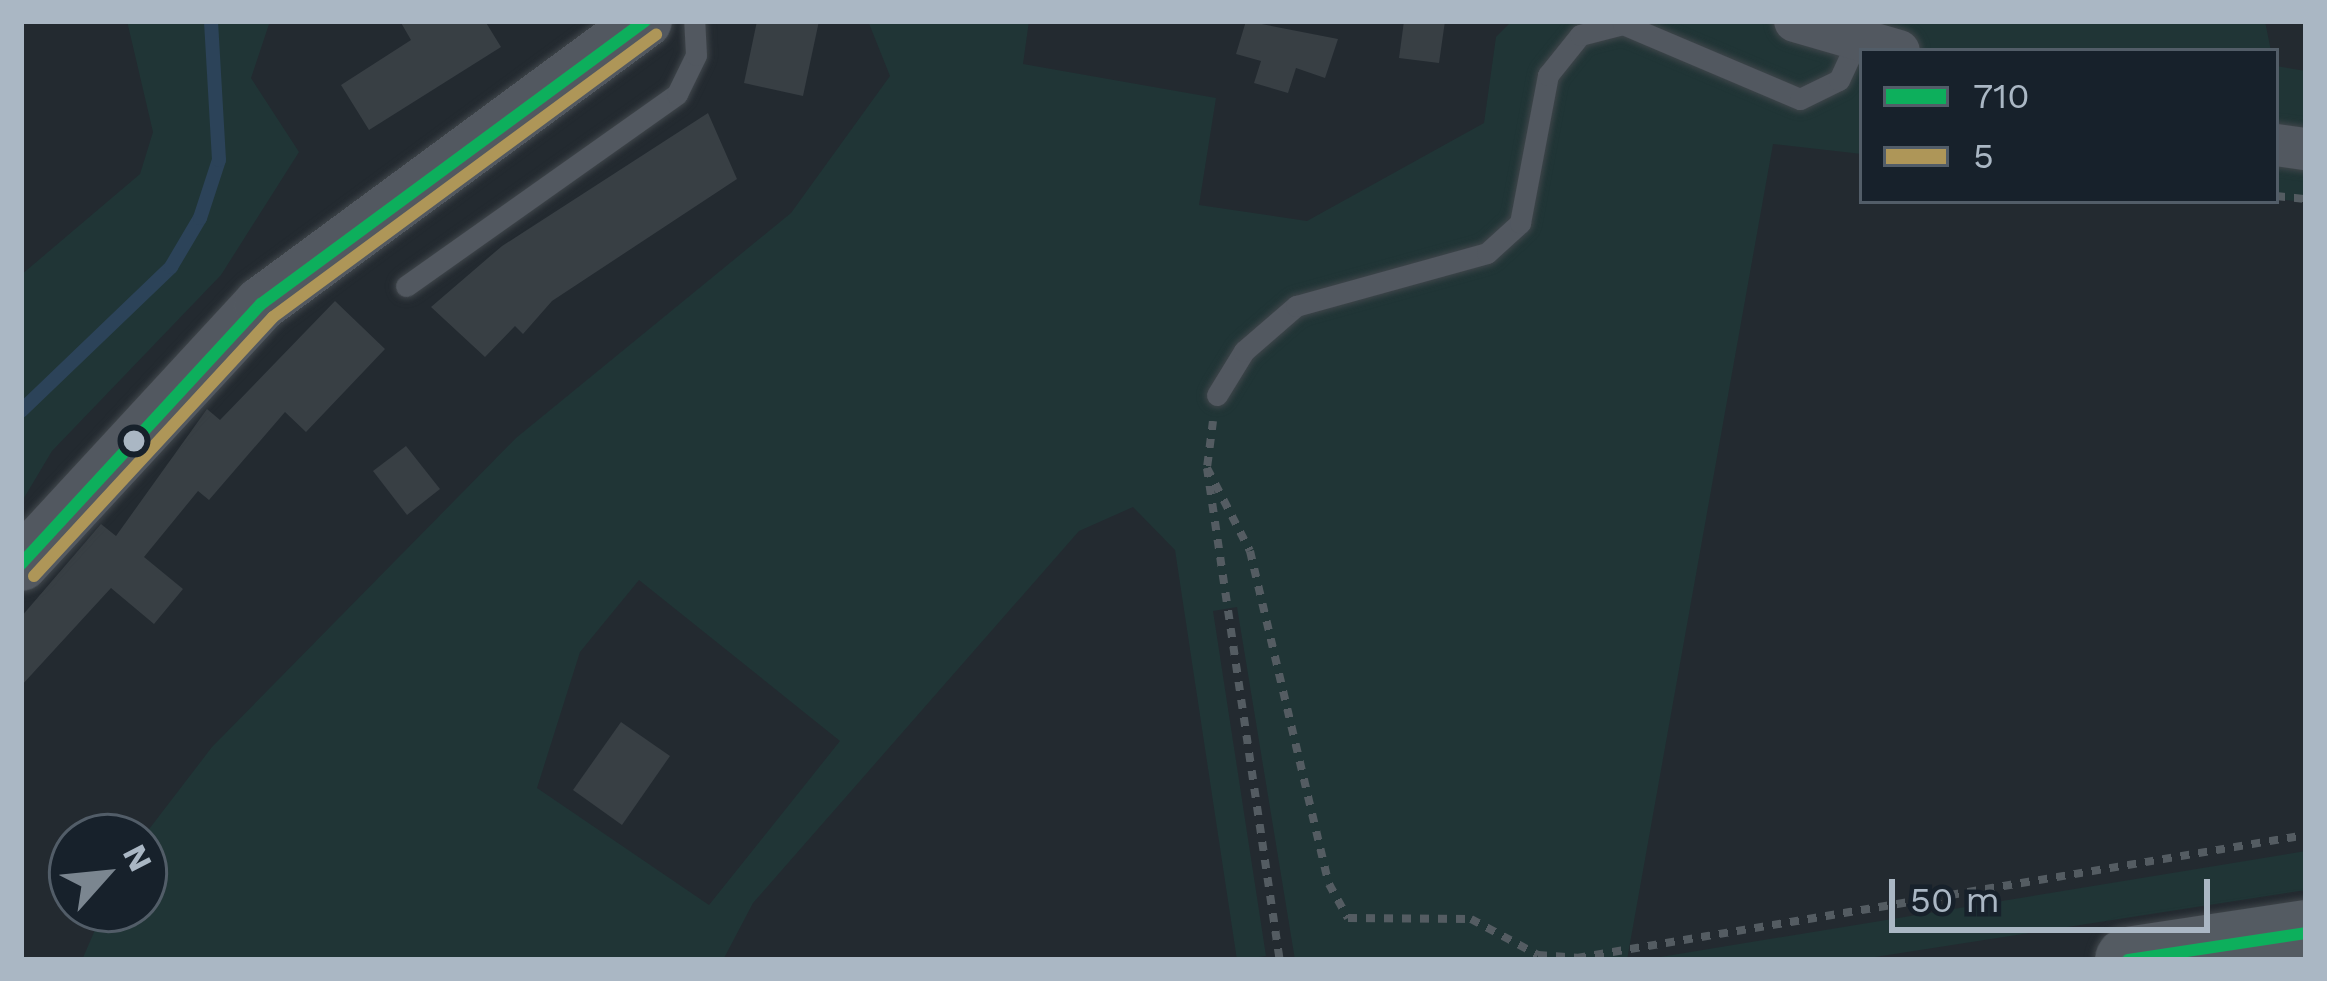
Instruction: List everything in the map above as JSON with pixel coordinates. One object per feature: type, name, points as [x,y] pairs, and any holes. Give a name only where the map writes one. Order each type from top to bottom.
[{"type":"main road","points":[[2128,960],[2306,933]]},
{"type":"street","points":[[21,565],[261,304],[645,21]]},
{"type":"street","points":[[1795,21],[1890,48]]},
{"type":"lane","points":[[406,286],[677,94],[696,55],[694,21]]},
{"type":"lane","points":[[1217,395],[1244,351],[1296,306],[1487,253],[1520,223],[1548,75],[1580,35],[1623,24],[1800,99],[1839,80],[1858,38]]},
{"type":"path","points":[[1217,395],[1207,468],[1279,958]]},
{"type":"path","points":[[1207,468],[1250,551],[1330,884],[1348,918],[1381,926],[1472,919],[1538,955],[1577,958],[2306,835]]},
{"type":"green space","points":[[127,21],[270,21],[251,78],[299,152],[221,275],[52,451],[21,503],[21,275],[140,174],[153,132]]},
{"type":"green space","points":[[868,21],[1029,21],[1023,64],[1216,98],[1199,205],[1307,221],[1484,123],[1496,37],[1512,21],[2265,21],[2270,48],[1859,48],[1859,154],[1773,144],[1627,960],[1295,960],[1237,607],[1213,611],[1266,956],[1237,960],[1175,550],[1133,507],[1079,531],[753,903],[723,960],[82,960],[94,933],[168,933],[168,813],[161,813],[212,747],[516,438],[791,213],[890,76]],"holes":[[[639,580],[840,741],[709,905],[537,788],[580,652]]]},
{"type":"green space","points":[[2279,66],[2306,71],[2306,202],[2279,199]]},
{"type":"green space","points":[[2306,851],[2306,890],[1856,960],[1642,960]]},
{"type":"building","points":[[400,21],[485,21],[501,47],[369,130],[341,85],[411,40]]},
{"type":"building","points":[[757,21],[819,21],[803,96],[744,83]]},
{"type":"building","points":[[1246,21],[1338,39],[1325,78],[1296,68],[1288,93],[1254,83],[1261,61],[1236,54]]},
{"type":"building","points":[[1404,21],[1445,21],[1439,63],[1399,58]]},
{"type":"building","points":[[708,113],[737,179],[552,301],[523,334],[515,326],[485,357],[431,307],[502,246]]},
{"type":"building","points":[[335,301],[385,349],[306,432],[285,412],[209,500],[198,491],[144,557],[183,589],[154,624],[111,588],[21,686],[21,617],[101,524],[116,536],[207,409],[220,420]]},
{"type":"building","points":[[406,446],[440,489],[407,515],[373,471]]},
{"type":"building","points":[[621,722],[670,756],[622,825],[573,790]]},
{"type":"waterway","points":[[21,411],[171,267],[200,218],[219,160],[211,21]]},
{"type":"transit line","name":"710","points":[[21,564],[261,304],[645,21]]},
{"type":"transit line","name":"5","points":[[34,576],[273,317],[656,35]]},
{"type":"transit line","name":"710","points":[[2128,960],[2306,933]]}]
